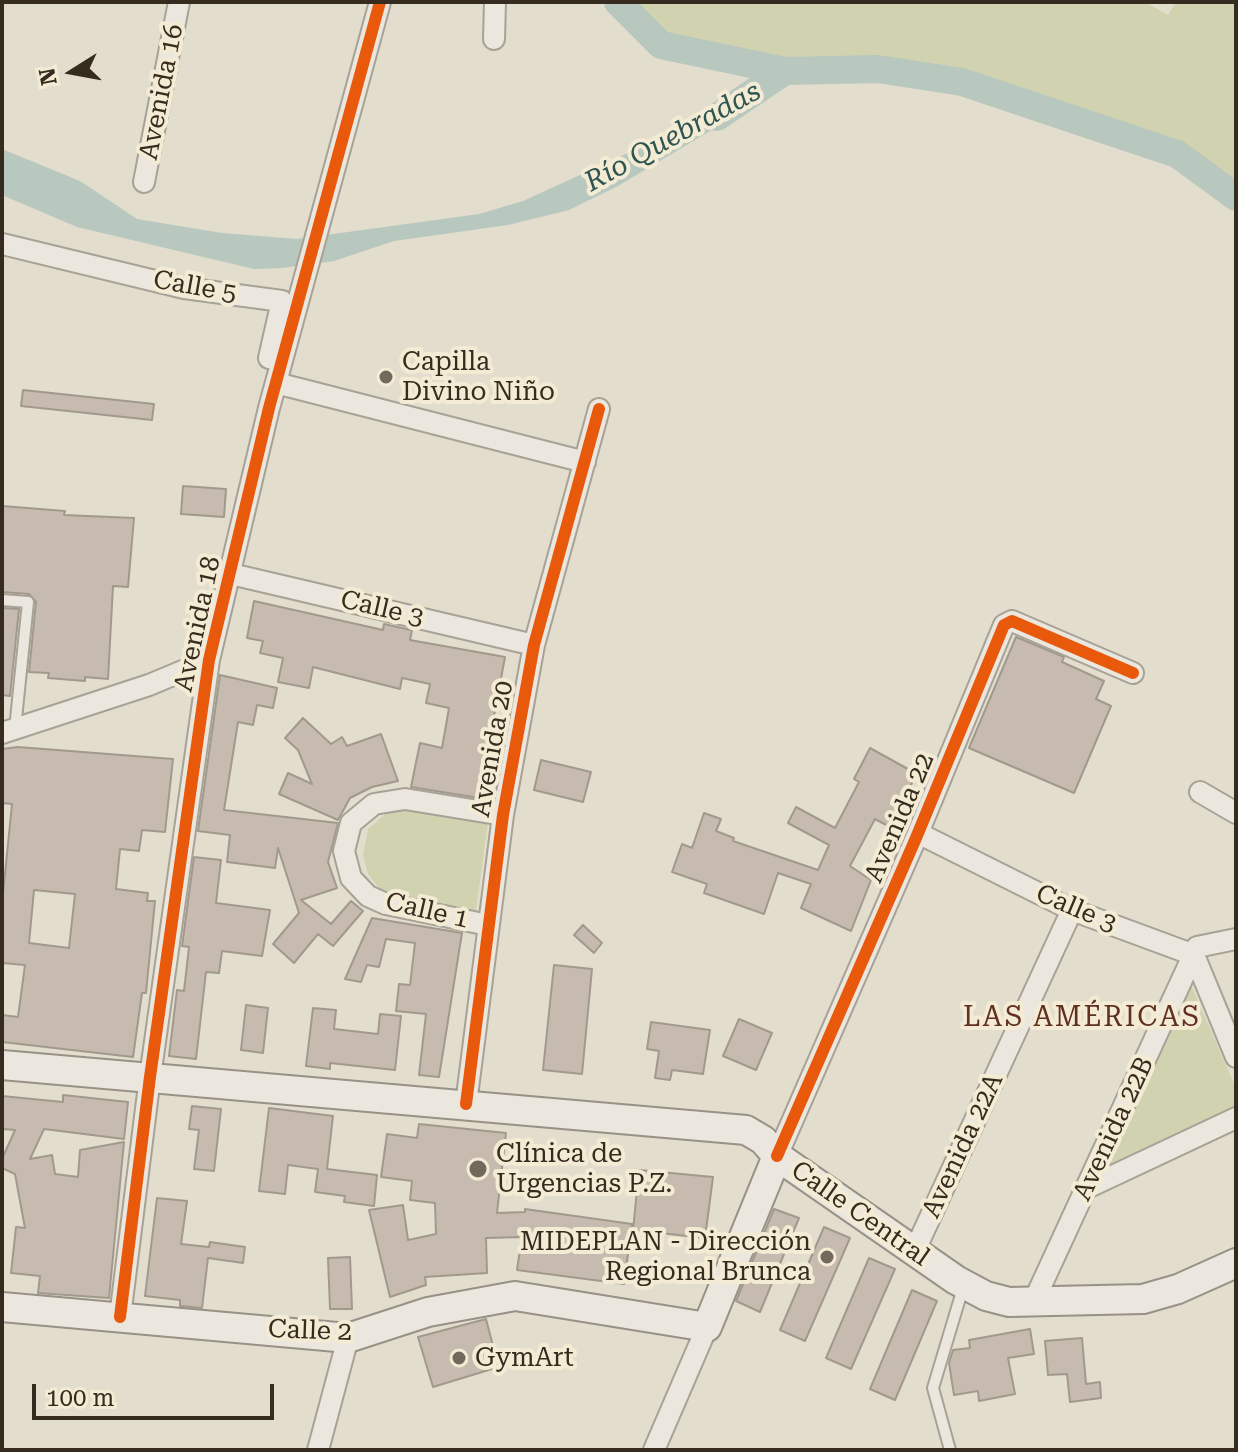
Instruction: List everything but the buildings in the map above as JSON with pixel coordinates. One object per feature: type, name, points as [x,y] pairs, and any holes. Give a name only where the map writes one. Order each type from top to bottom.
[{"type":"main road","name":"Calle Central","points":[[2,1065],[746,1130],[763,1140],[777,1156],[964,1286],[998,1300],[1033,1303],[1143,1299],[1178,1289],[1236,1263]]},
{"type":"main road","name":"Avenida 22","points":[[707,1327],[777,1156]]},
{"type":"main road","name":"Calle 2","points":[[2,1307],[348,1338],[428,1312],[515,1296],[707,1327]]},
{"type":"street","name":"Avenida 16","points":[[144,182],[179,2]]},
{"type":"street","name":"Avenida 18","points":[[120,1317],[150,1077],[209,660],[269,408],[380,2]]},
{"type":"street","points":[[494,39],[495,2]]},
{"type":"street","name":"Calle 5","points":[[2,244],[184,288],[282,301],[262,384],[262,396],[269,408]]},
{"type":"street","points":[[276,383],[585,462]]},
{"type":"street","name":"Avenida 20","points":[[466,1104],[503,815],[534,645],[599,409]]},
{"type":"street","name":"Calle 3","points":[[231,574],[534,645]]},
{"type":"street","name":"Avenida 22","points":[[777,1156],[1007,622],[1012,621],[1133,673]]},
{"type":"street","points":[[9,731],[149,685],[209,660]]},
{"type":"street","points":[[1200,792],[1236,813]]},
{"type":"street","name":"Calle 1","points":[[488,925],[386,904],[368,896],[351,878],[344,851],[351,823],[374,804],[405,799],[503,815]]},
{"type":"street","name":"Calle 3","points":[[918,833],[1072,910],[1194,955]]},
{"type":"street","name":"Avenida 22A","points":[[915,1250],[1072,910]]},
{"type":"street","points":[[1236,939],[1197,947],[1194,955],[1236,1057]]},
{"type":"street","name":"Avenida 22B","points":[[1033,1303],[1194,955]]},
{"type":"street","points":[[1087,1188],[1236,1118]]},
{"type":"street","name":"Avenida 22","points":[[654,1450],[707,1327]]},
{"type":"street","points":[[318,1450],[348,1338]]},
{"type":"lane","points":[[2,600],[28,602],[9,731]]},
{"type":"lane","points":[[950,1450],[933,1388],[964,1286]]},
{"type":"green space","points":[[620,2],[1145,2],[1168,15],[1176,2],[1236,2],[1236,197],[1177,153],[962,82],[878,69],[785,71],[661,45]]},
{"type":"green space","points":[[416,809],[488,823],[476,910],[381,891],[368,874],[363,855],[368,829],[388,812]]},
{"type":"green space","points":[[1190,983],[1236,1088],[1236,1110],[1101,1179]]},
{"type":"water","points":[[728,95],[749,99],[740,113],[618,186],[569,210],[508,225],[394,241],[334,261],[254,269],[77,227],[2,195],[2,149],[80,181],[137,219],[222,233],[297,239],[479,214],[523,201],[661,138]]},
{"type":"waterway","points":[[618,2],[661,45],[785,71]]},
{"type":"waterway","name":"Río Quebradas","points":[[717,117],[785,71],[878,69],[962,82],[1177,154],[1236,197]]},
{"type":"cycle path","points":[[120,1317],[150,1077],[209,660],[269,408],[380,2]]},
{"type":"cycle path","points":[[466,1104],[503,815],[534,645],[599,409]]},
{"type":"cycle path","points":[[777,1156],[916,838],[1004,625],[1012,621],[1133,673]]},
{"type":"place","name":"Capilla Divino Niño","points":[[386,377]]},
{"type":"place","name":"Clínica de Urgencias P.Z.","points":[[478,1169]]},
{"type":"place","name":"MIDEPLAN - Dirección Regional Brunca","points":[[827,1257]]},
{"type":"place","name":"GymArt","points":[[459,1358]]},
{"type":"district","name":"LAS AMÉRICAS","points":[[1082,1018]]}]
